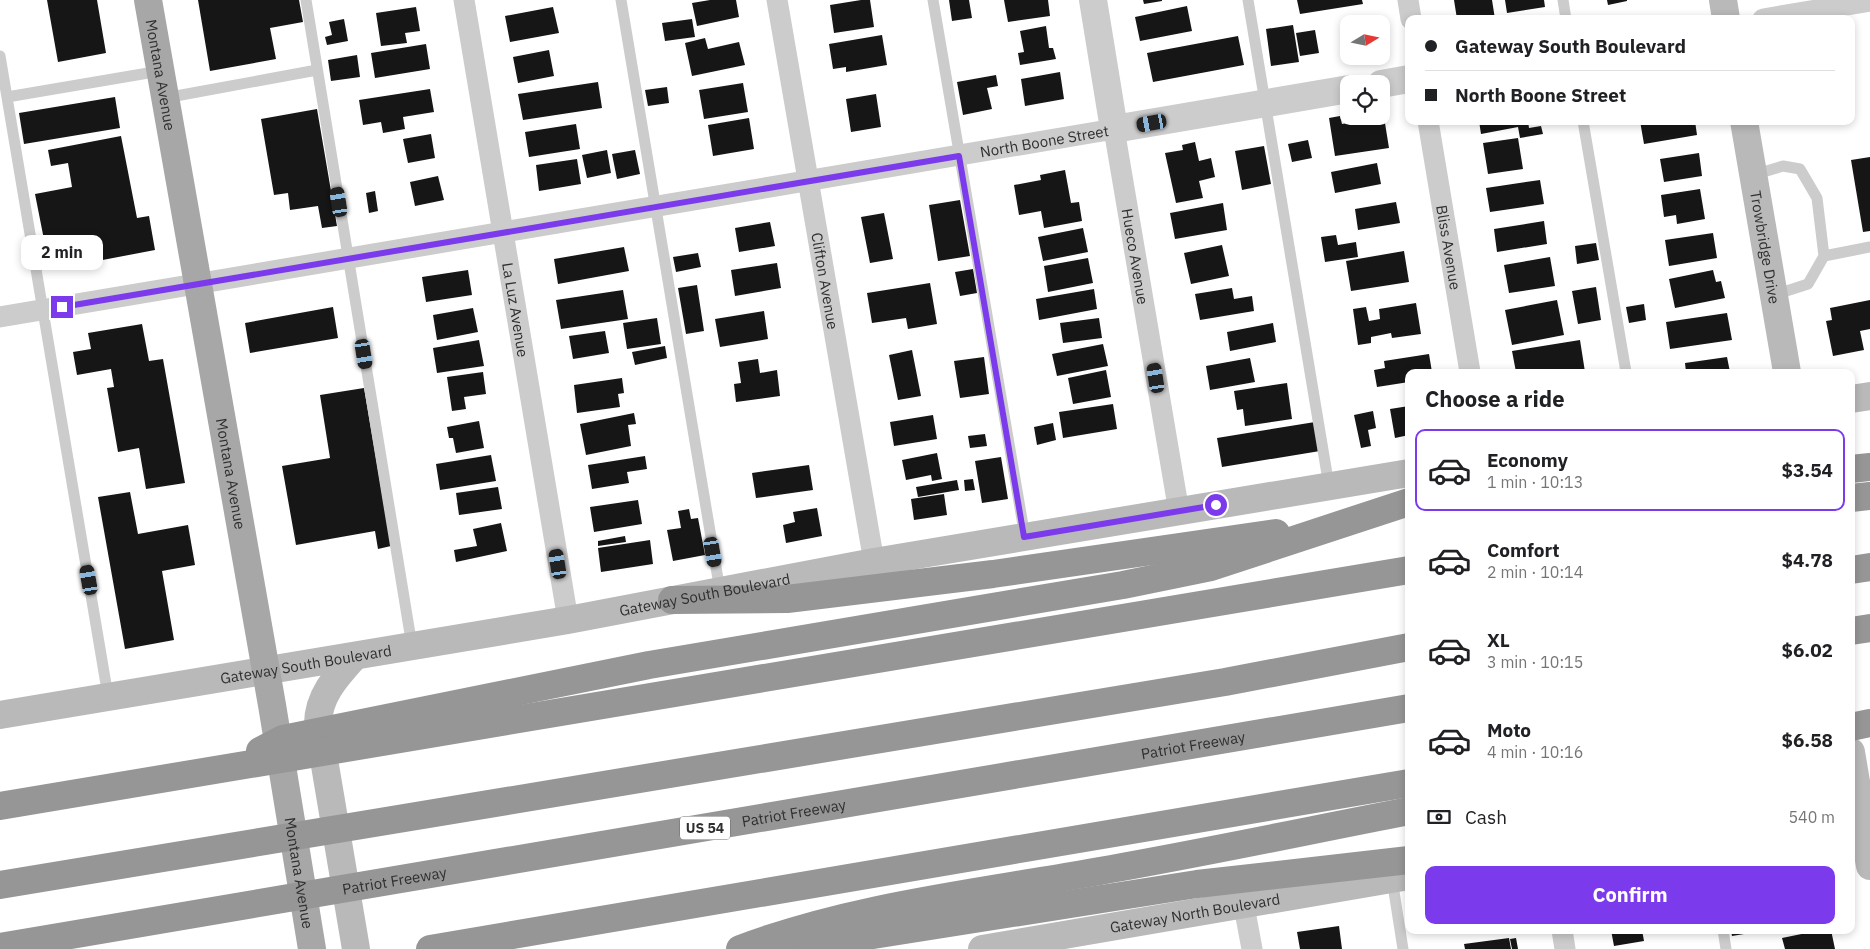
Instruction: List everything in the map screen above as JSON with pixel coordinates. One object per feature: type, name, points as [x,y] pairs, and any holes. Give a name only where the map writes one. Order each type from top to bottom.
[{"type":"highway","points":[[1855,469],[1870,467]]},
{"type":"highway","points":[[1855,498],[1870,496]]},
{"type":"highway","points":[[230,766],[283,739],[659,663],[1123,585],[1211,567],[1405,503]]},
{"type":"highway","points":[[672,600],[786,599],[993,574],[1405,515]]},
{"type":"highway","points":[[1855,569],[1870,567]]},
{"type":"highway","points":[[0,806],[1405,571]]},
{"type":"highway","points":[[1855,630],[1870,628]]},
{"type":"highway","points":[[1855,647],[1870,644]]},
{"type":"highway","points":[[0,885],[1225,682],[1405,647]]},
{"type":"highway","points":[[1855,708],[1870,706]]},
{"type":"highway","name":"Patriot Freeway","points":[[0,947],[1405,709]]},
{"type":"highway","points":[[1855,726],[1870,723]]},
{"type":"highway","points":[[430,949],[1405,783]]},
{"type":"highway","points":[[740,949],[767,939],[860,912],[1138,865],[1405,812]]},
{"type":"highway","points":[[781,949],[1197,884],[1403,872]]},
{"type":"main road","name":"Montana Avenue","points":[[148,0],[196,284],[264,670],[272,705],[312,949]]},
{"type":"main road","points":[[1723,0],[1725,15]]},
{"type":"main road","name":"Trowbridge Drive","points":[[1745,125],[1786,369]]},
{"type":"main road","points":[[1855,398],[1870,396]]},
{"type":"main road","name":"Gateway South Boulevard","points":[[0,715],[568,620],[874,562],[1405,474]]},
{"type":"main road","points":[[355,656],[330,687],[318,712],[318,724],[356,949]]},
{"type":"main road","points":[[1855,772],[1870,866]]},
{"type":"main road","name":"Gateway North Boulevard","points":[[982,949],[1085,936],[1244,906],[1403,872]]},
{"type":"street","name":"La Luz Avenue","points":[[464,0],[568,620]]},
{"type":"street","name":"Clifton Avenue","points":[[777,0],[874,562]]},
{"type":"street","name":"Hueco Avenue","points":[[1093,0],[1179,512]]},
{"type":"street","points":[[1408,0],[1410,15]]},
{"type":"street","points":[[1787,15],[1870,1]]},
{"type":"street","points":[[1390,82],[1405,80]]},
{"type":"street","name":"North Boone Street","points":[[0,317],[1340,91]]},
{"type":"street","name":"Bliss Avenue","points":[[1429,125],[1469,369]]},
{"type":"street","points":[[1244,906],[1252,949]]},
{"type":"street","points":[[1563,934],[1565,949]]},
{"type":"lane","points":[[306,0],[412,646]]},
{"type":"lane","points":[[621,0],[720,591]]},
{"type":"lane","points":[[933,0],[1024,537]]},
{"type":"lane","points":[[1248,0],[1329,486]]},
{"type":"lane","points":[[1563,0],[1565,15]]},
{"type":"lane","points":[[0,56],[108,696]]},
{"type":"lane","points":[[165,98],[318,70]]},
{"type":"lane","points":[[7,97],[160,71]]},
{"type":"lane","points":[[1584,125],[1625,369]]},
{"type":"lane","points":[[1753,175],[1783,166],[1800,169],[1817,198],[1824,256],[1808,284],[1773,295]]},
{"type":"lane","points":[[1824,256],[1870,247]]},
{"type":"lane","points":[[1403,872],[1403,949]]},
{"type":"lane","points":[[1724,934],[1726,949]]},
{"type":"building","points":[[47,0],[97,0],[106,53],[58,62]]},
{"type":"building","points":[[198,0],[299,0],[303,22],[270,28],[276,59],[210,71]]},
{"type":"building","points":[[710,0],[736,0],[739,17],[697,26],[692,3]]},
{"type":"building","points":[[870,0],[874,27],[834,33],[830,5]]},
{"type":"building","points":[[949,0],[969,0],[972,18],[952,21]]},
{"type":"building","points":[[1004,0],[1048,0],[1050,16],[1008,22]]},
{"type":"building","points":[[1143,0],[1162,0],[1162,1],[1144,4]]},
{"type":"building","points":[[1297,0],[1362,0],[1363,4],[1300,14]]},
{"type":"building","points":[[1454,0],[1492,0],[1494,15],[1456,15]]},
{"type":"building","points":[[1505,0],[1544,0],[1545,7],[1507,13]]},
{"type":"building","points":[[1607,0],[1627,0],[1627,1],[1608,5]]},
{"type":"building","points":[[1187,6],[1192,31],[1140,41],[1135,17]]},
{"type":"building","points":[[416,7],[420,31],[405,33],[407,43],[381,46],[376,13]]},
{"type":"building","points":[[553,7],[559,33],[510,42],[505,16]]},
{"type":"building","points":[[344,19],[348,41],[327,45],[325,37],[332,35],[329,22]]},
{"type":"building","points":[[692,19],[695,37],[665,41],[662,23]]},
{"type":"building","points":[[1293,25],[1299,62],[1271,66],[1266,29]]},
{"type":"building","points":[[1046,26],[1049,48],[1053,48],[1056,59],[1020,65],[1018,53],[1024,52],[1020,31]]},
{"type":"building","points":[[1315,30],[1319,53],[1300,56],[1296,33]]},
{"type":"building","points":[[882,35],[887,65],[846,72],[846,67],[833,69],[829,44]]},
{"type":"building","points":[[1238,36],[1244,65],[1153,82],[1147,53]]},
{"type":"building","points":[[705,38],[708,49],[739,42],[745,65],[692,76],[685,43]]},
{"type":"building","points":[[426,44],[430,69],[375,78],[371,53]]},
{"type":"building","points":[[549,50],[554,76],[518,83],[513,57]]},
{"type":"building","points":[[357,55],[360,77],[331,81],[328,60]]},
{"type":"building","points":[[1060,72],[1064,99],[1025,106],[1021,79]]},
{"type":"building","points":[[996,75],[998,86],[987,88],[992,109],[963,115],[957,82]]},
{"type":"building","points":[[598,82],[602,108],[523,120],[518,94]]},
{"type":"building","points":[[743,83],[748,112],[704,119],[699,90]]},
{"type":"building","points":[[667,87],[669,103],[648,106],[645,90]]},
{"type":"building","points":[[430,89],[434,112],[403,117],[405,129],[383,133],[381,122],[363,125],[359,100]]},
{"type":"building","points":[[876,94],[881,127],[851,132],[846,99]]},
{"type":"building","points":[[115,97],[120,128],[24,144],[19,113]]},
{"type":"building","points":[[317,109],[337,226],[322,228],[318,206],[290,210],[288,193],[274,195],[261,119]]},
{"type":"building","points":[[1340,116],[1340,125],[1385,125],[1389,148],[1335,156],[1329,118]]},
{"type":"building","points":[[749,118],[754,149],[713,156],[708,125]]},
{"type":"building","points":[[576,124],[580,149],[529,157],[525,132]]},
{"type":"building","points":[[1480,125],[1529,125],[1529,128],[1541,126],[1543,134],[1520,138],[1518,127],[1481,134]]},
{"type":"building","points":[[1641,125],[1696,125],[1697,135],[1644,144]]},
{"type":"building","points":[[431,134],[435,158],[408,163],[403,139]]},
{"type":"building","points":[[121,136],[137,218],[149,216],[155,250],[50,270],[35,194],[72,187],[68,163],[51,166],[48,150]]},
{"type":"building","points":[[1518,138],[1523,169],[1488,174],[1483,143]]},
{"type":"building","points":[[1308,140],[1312,158],[1292,162],[1288,144]]},
{"type":"building","points":[[1195,142],[1199,161],[1211,158],[1215,177],[1199,181],[1203,198],[1176,203],[1165,153],[1183,150],[1182,145]]},
{"type":"building","points":[[1264,146],[1271,184],[1242,190],[1235,151]]},
{"type":"building","points":[[607,150],[611,173],[587,178],[582,155]]},
{"type":"building","points":[[635,150],[640,174],[617,179],[612,154]]},
{"type":"building","points":[[1699,153],[1702,176],[1664,182],[1660,159]]},
{"type":"building","points":[[1870,157],[1870,231],[1863,232],[1851,160]]},
{"type":"building","points":[[577,159],[581,184],[539,191],[536,165]]},
{"type":"building","points":[[1377,163],[1381,184],[1335,193],[1331,172]]},
{"type":"building","points":[[1065,170],[1071,203],[1079,202],[1082,221],[1044,228],[1041,211],[1019,215],[1014,185],[1041,180],[1040,175]]},
{"type":"building","points":[[438,176],[444,200],[415,206],[410,182]]},
{"type":"building","points":[[1540,180],[1544,204],[1490,212],[1486,188]]},
{"type":"building","points":[[1700,189],[1705,219],[1677,224],[1676,215],[1664,217],[1661,195]]},
{"type":"building","points":[[375,191],[378,211],[369,213],[366,193]]},
{"type":"building","points":[[960,200],[970,256],[938,261],[929,205]]},
{"type":"building","points":[[1396,202],[1400,223],[1358,230],[1355,209]]},
{"type":"building","points":[[1223,203],[1227,230],[1175,239],[1170,213]]},
{"type":"building","points":[[884,213],[893,259],[870,263],[861,217]]},
{"type":"building","points":[[1544,221],[1547,244],[1497,252],[1494,229]]},
{"type":"building","points":[[770,222],[775,246],[739,252],[735,228]]},
{"type":"building","points":[[1083,228],[1088,252],[1043,261],[1038,237]]},
{"type":"building","points":[[1713,233],[1717,258],[1669,266],[1665,240]]},
{"type":"building","points":[[1336,235],[1338,245],[1356,242],[1358,257],[1325,262],[1321,237]]},
{"type":"building","points":[[1596,243],[1599,260],[1577,264],[1575,246]]},
{"type":"building","points":[[1222,245],[1229,276],[1191,284],[1184,253]]},
{"type":"building","points":[[624,247],[629,271],[558,284],[554,259]]},
{"type":"building","points":[[1404,251],[1409,282],[1351,291],[1346,261]]},
{"type":"building","points":[[698,253],[701,267],[676,272],[673,257]]},
{"type":"building","points":[[1550,257],[1555,286],[1509,293],[1504,265]]},
{"type":"building","points":[[1088,258],[1093,283],[1048,292],[1044,266]]},
{"type":"building","points":[[777,263],[781,288],[735,296],[731,270]]},
{"type":"building","points":[[973,269],[977,293],[960,296],[955,272]]},
{"type":"building","points":[[468,270],[472,295],[426,302],[422,277]]},
{"type":"building","points":[[1713,270],[1716,282],[1721,281],[1725,298],[1675,308],[1669,279]]},
{"type":"building","points":[[930,283],[937,324],[908,329],[906,318],[872,323],[867,293]]},
{"type":"building","points":[[697,285],[704,331],[686,334],[678,288]]},
{"type":"building","points":[[1596,287],[1601,320],[1578,324],[1572,291]]},
{"type":"building","points":[[1232,288],[1234,299],[1252,296],[1254,311],[1200,320],[1195,294]]},
{"type":"building","points":[[1094,289],[1097,309],[1039,320],[1036,299]]},
{"type":"building","points":[[623,290],[628,319],[561,329],[556,300]]},
{"type":"building","points":[[1557,300],[1564,335],[1512,345],[1505,310]]},
{"type":"building","points":[[1870,300],[1870,329],[1860,331],[1864,350],[1833,356],[1826,321],[1832,320],[1830,308]]},
{"type":"building","points":[[1416,303],[1421,334],[1392,338],[1391,333],[1371,337],[1371,343],[1358,345],[1353,309],[1366,307],[1369,321],[1380,319],[1379,309]]},
{"type":"building","points":[[1644,304],[1646,320],[1629,323],[1626,307]]},
{"type":"building","points":[[333,307],[338,338],[250,353],[245,323]]},
{"type":"building","points":[[473,308],[478,332],[437,340],[433,315]]},
{"type":"building","points":[[764,311],[768,339],[720,347],[715,319]]},
{"type":"building","points":[[1727,313],[1732,340],[1670,349],[1666,322]]},
{"type":"building","points":[[657,318],[661,344],[627,349],[623,323]]},
{"type":"building","points":[[1099,318],[1102,338],[1063,343],[1060,323]]},
{"type":"building","points":[[1273,323],[1276,342],[1230,351],[1227,332]]},
{"type":"building","points":[[142,324],[149,361],[163,359],[185,483],[146,489],[139,448],[118,452],[107,388],[114,387],[111,369],[77,375],[73,352],[91,349],[88,333]]},
{"type":"building","points":[[605,331],[609,353],[573,359],[569,336]]},
{"type":"building","points":[[479,340],[484,366],[437,373],[433,348]]},
{"type":"building","points":[[1580,340],[1585,369],[1515,369],[1512,351]]},
{"type":"building","points":[[1103,344],[1108,366],[1057,376],[1052,354]]},
{"type":"building","points":[[665,346],[667,358],[635,365],[632,352]]},
{"type":"building","points":[[912,350],[921,396],[898,400],[889,355]]},
{"type":"building","points":[[1429,354],[1432,369],[1405,369],[1405,383],[1377,387],[1374,370],[1385,368],[1384,361]]},
{"type":"building","points":[[984,357],[989,394],[960,398],[954,361]]},
{"type":"building","points":[[1727,357],[1729,369],[1686,369],[1685,363]]},
{"type":"building","points":[[1250,358],[1255,382],[1210,390],[1206,366]]},
{"type":"building","points":[[758,359],[760,373],[777,370],[780,396],[736,402],[734,384],[741,383],[738,362]]},
{"type":"building","points":[[1106,370],[1111,397],[1073,404],[1068,378]]},
{"type":"building","points":[[483,372],[486,394],[464,397],[466,409],[452,411],[447,377]]},
{"type":"building","points":[[622,378],[624,393],[618,394],[620,407],[577,413],[574,385]]},
{"type":"building","points":[[1287,383],[1292,419],[1245,426],[1243,409],[1237,410],[1234,391]]},
{"type":"building","points":[[364,388],[391,546],[378,549],[375,531],[296,545],[282,466],[330,458],[320,395]]},
{"type":"building","points":[[1113,404],[1117,429],[1063,438],[1059,412]]},
{"type":"building","points":[[1405,407],[1405,436],[1395,438],[1390,409]]},
{"type":"building","points":[[1373,411],[1376,428],[1368,430],[1371,446],[1361,448],[1354,415]]},
{"type":"building","points":[[634,413],[636,424],[628,425],[631,446],[586,455],[580,424]]},
{"type":"building","points":[[933,415],[937,439],[894,446],[890,422]]},
{"type":"building","points":[[479,421],[484,448],[456,453],[453,438],[449,438],[447,427]]},
{"type":"building","points":[[1315,422],[1320,451],[1222,467],[1217,438]]},
{"type":"building","points":[[1053,423],[1056,440],[1037,445],[1034,427]]},
{"type":"building","points":[[985,434],[987,446],[970,448],[968,436]]},
{"type":"building","points":[[937,453],[942,479],[932,481],[931,475],[906,480],[902,460]]},
{"type":"building","points":[[491,455],[496,481],[440,490],[436,464]]},
{"type":"building","points":[[645,456],[647,469],[627,472],[629,483],[592,489],[588,465]]},
{"type":"building","points":[[1001,457],[1008,499],[982,503],[975,461]]},
{"type":"building","points":[[809,465],[813,490],[756,498],[752,473]]},
{"type":"building","points":[[973,479],[975,490],[965,491],[964,480]]},
{"type":"building","points":[[957,480],[959,490],[918,497],[916,487]]},
{"type":"building","points":[[498,487],[502,509],[459,515],[456,493]]},
{"type":"building","points":[[130,492],[138,534],[188,525],[195,565],[162,571],[174,640],[125,649],[98,497]]},
{"type":"building","points":[[944,494],[947,515],[914,520],[911,499]]},
{"type":"building","points":[[638,500],[642,524],[594,532],[590,507]]},
{"type":"building","points":[[817,508],[822,536],[786,543],[783,525],[795,522],[793,512]]},
{"type":"building","points":[[689,509],[691,519],[698,518],[705,555],[673,561],[667,530],[681,528],[678,511]]},
{"type":"building","points":[[501,523],[507,551],[456,562],[454,550],[477,546],[473,529]]},
{"type":"building","points":[[625,536],[626,542],[598,546],[598,541]]},
{"type":"building","points":[[650,540],[653,564],[601,572],[598,548]]},
{"type":"building","points":[[1339,926],[1342,949],[1300,949],[1297,932]]},
{"type":"building","points":[[1612,934],[1643,934],[1644,941],[1614,946]]},
{"type":"building","points":[[1802,934],[1832,934],[1835,949],[1785,949],[1782,938]]},
{"type":"building","points":[[1509,938],[1511,949],[1465,949],[1464,944]]},
{"type":"building","points":[[1516,938],[1518,949],[1512,949],[1510,939]]},
{"type":"route","points":[[62,307],[655,205],[959,156],[1024,537],[1216,505]]}]
